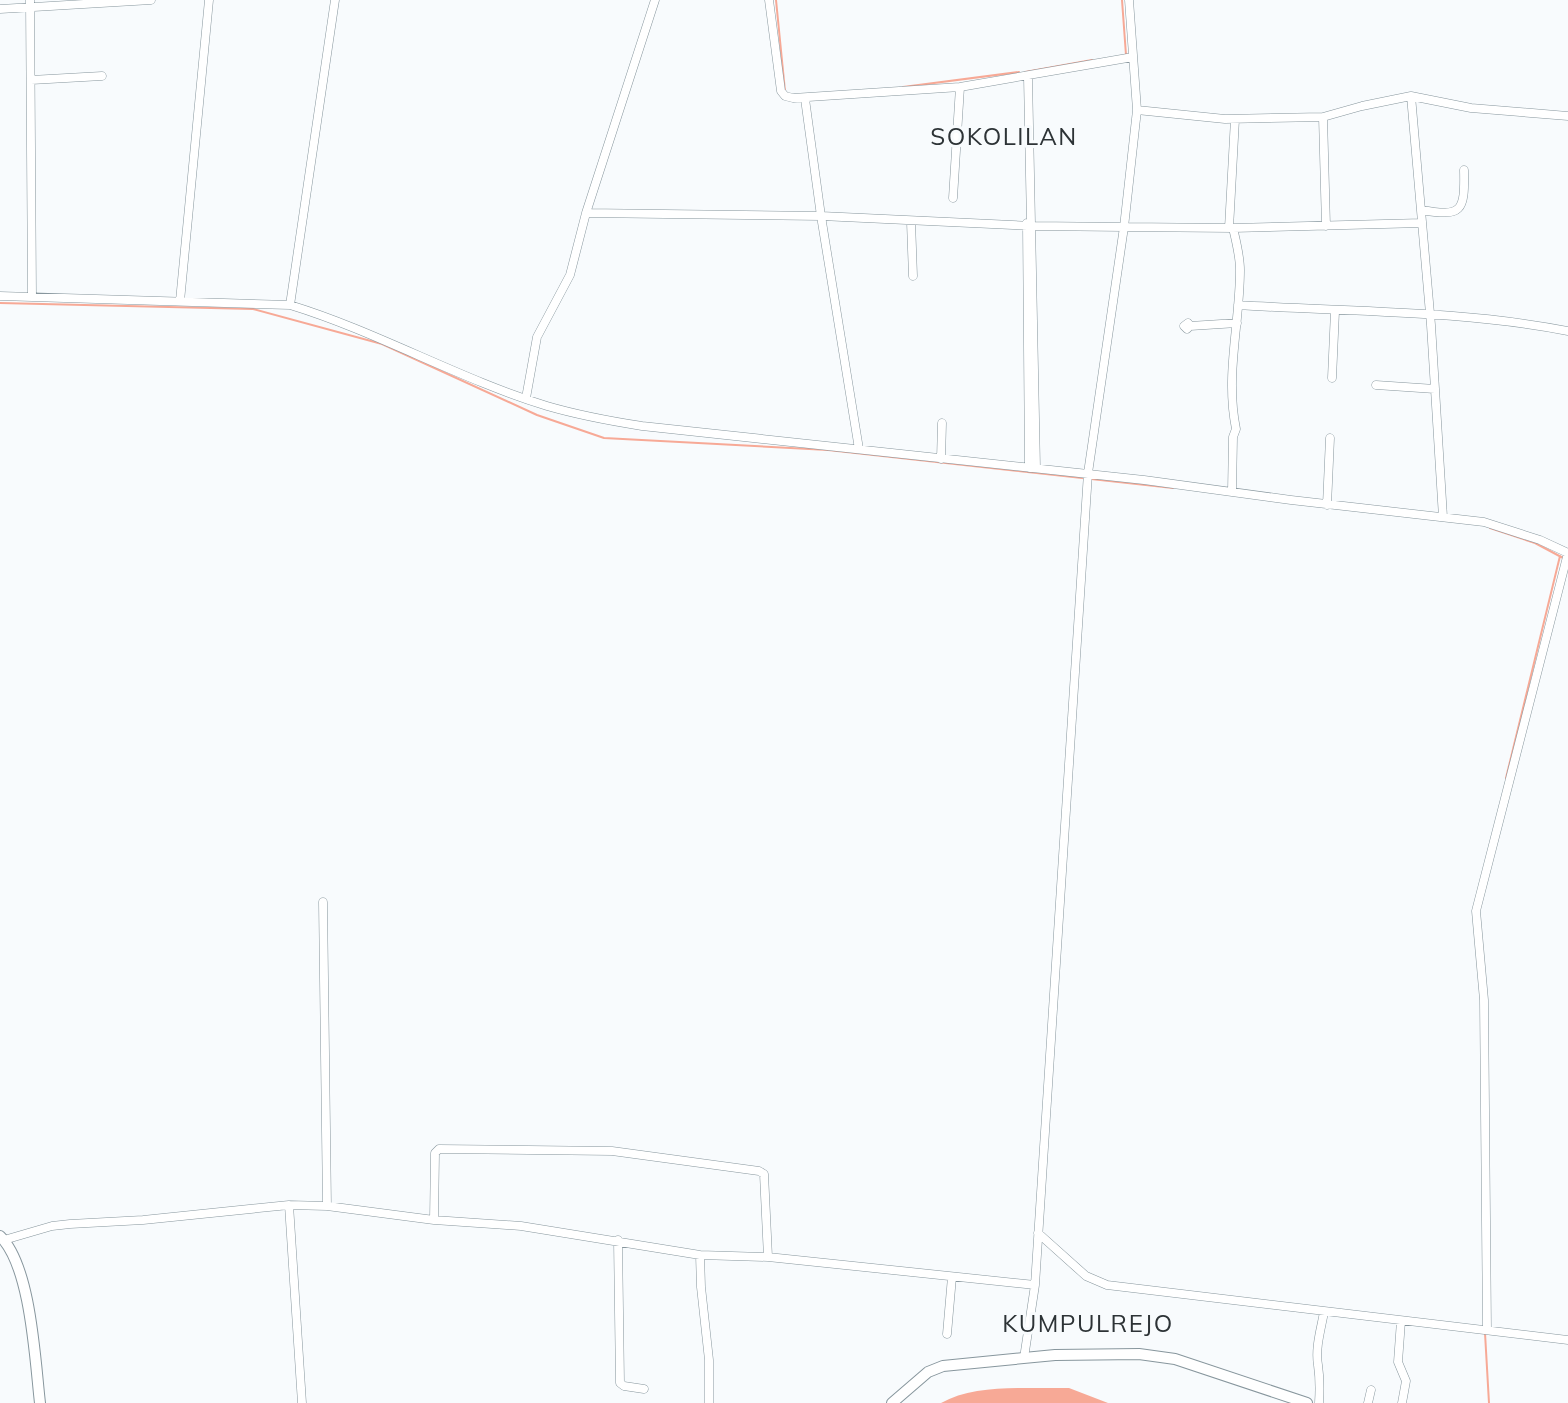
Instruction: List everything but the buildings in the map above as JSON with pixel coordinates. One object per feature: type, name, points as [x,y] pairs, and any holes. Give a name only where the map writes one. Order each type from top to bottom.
[{"type":"street","points":[[0,9],[30,3],[151,0]]},
{"type":"street","points":[[180,301],[209,0]]},
{"type":"street","points":[[290,305],[335,0]]},
{"type":"street","points":[[525,398],[537,337],[570,275],[586,213],[655,0]]},
{"type":"street","points":[[769,0],[781,91],[785,96],[805,99],[960,87],[1132,57]]},
{"type":"street","points":[[1024,1358],[1035,1285],[1088,483],[1124,227],[1137,110],[1129,0]]},
{"type":"street","points":[[30,3],[32,297]]},
{"type":"street","points":[[31,80],[102,76]]},
{"type":"street","points":[[1025,77],[1030,226],[1032,468]]},
{"type":"street","points":[[953,198],[960,87]]},
{"type":"street","points":[[1137,110],[1234,119],[1323,117],[1411,96],[1471,108],[1568,116]]},
{"type":"street","points":[[1411,96],[1430,314],[1443,517]]},
{"type":"street","points":[[805,99],[821,216],[859,449]]},
{"type":"street","points":[[1323,117],[1326,226]]},
{"type":"street","points":[[1232,492],[1233,437],[1236,429],[1231,366],[1238,323],[1240,267],[1231,228],[1234,119]]},
{"type":"street","points":[[1421,210],[1446,214],[1458,208],[1464,199],[1464,170]]},
{"type":"street","points":[[586,213],[821,216],[1030,226],[1231,228],[1422,223]]},
{"type":"street","points":[[911,222],[913,276]]},
{"type":"street","points":[[0,296],[290,305],[325,315],[525,398],[570,412],[642,426],[1032,468],[1088,483],[1232,492],[1484,522],[1540,540],[1567,556],[1476,910],[1484,1000],[1487,1330]]},
{"type":"street","points":[[1238,305],[1430,314],[1522,322],[1568,331]]},
{"type":"street","points":[[1332,378],[1335,311]]},
{"type":"street","points":[[1188,323],[1184,326],[1187,329],[1190,326],[1238,323]]},
{"type":"street","points":[[1376,386],[1435,389]]},
{"type":"street","points":[[941,459],[942,423]]},
{"type":"street","points":[[1327,505],[1330,438]]},
{"type":"street","points":[[323,902],[327,1206]]},
{"type":"street","points":[[434,1220],[435,1153],[439,1149],[612,1151],[759,1171],[764,1174],[768,1257]]},
{"type":"street","points":[[40,1403],[25,1290],[13,1252],[2,1238],[52,1226],[289,1205],[327,1206],[434,1220],[521,1226],[700,1255],[768,1257],[1035,1285]]},
{"type":"street","points":[[289,1205],[303,1403]]},
{"type":"street","points":[[1038,1233],[1086,1276],[1107,1285],[1568,1340]]},
{"type":"street","points":[[618,1240],[620,1383],[624,1386],[644,1389]]},
{"type":"street","points":[[700,1255],[709,1403]]},
{"type":"street","points":[[947,1334],[952,1277]]},
{"type":"street","points":[[1319,1403],[1321,1375],[1318,1366],[1319,1343],[1324,1312]]},
{"type":"street","points":[[1401,1321],[1398,1362],[1406,1381],[1402,1403]]},
{"type":"street","points":[[892,1403],[928,1372],[944,1366],[1024,1358],[1119,1353],[1158,1356],[1308,1403]]},
{"type":"street","points":[[1368,1403],[1371,1390]]},
{"type":"shaded area","points":[[1003,1388],[1069,1388],[1108,1403],[941,1403],[970,1392]]},
{"type":"waterway","points":[[776,0],[785,91]]},
{"type":"waterway","points":[[1122,0],[1126,55],[1124,55]]},
{"type":"waterway","points":[[1025,72],[1092,60]]},
{"type":"waterway","points":[[903,87],[1019,72]]},
{"type":"waterway","points":[[0,303],[253,309],[382,344],[537,415],[604,438],[828,450],[1173,488]]},
{"type":"waterway","points":[[1490,528],[1535,543],[1565,559]]},
{"type":"waterway","points":[[1506,778],[1560,556]]},
{"type":"waterway","points":[[1485,1333],[1489,1403]]},
{"type":"district","name":"SOKOLILAN","points":[[1004,137]]},
{"type":"district","name":"KUMPULREJO","points":[[1088,1324]]}]
